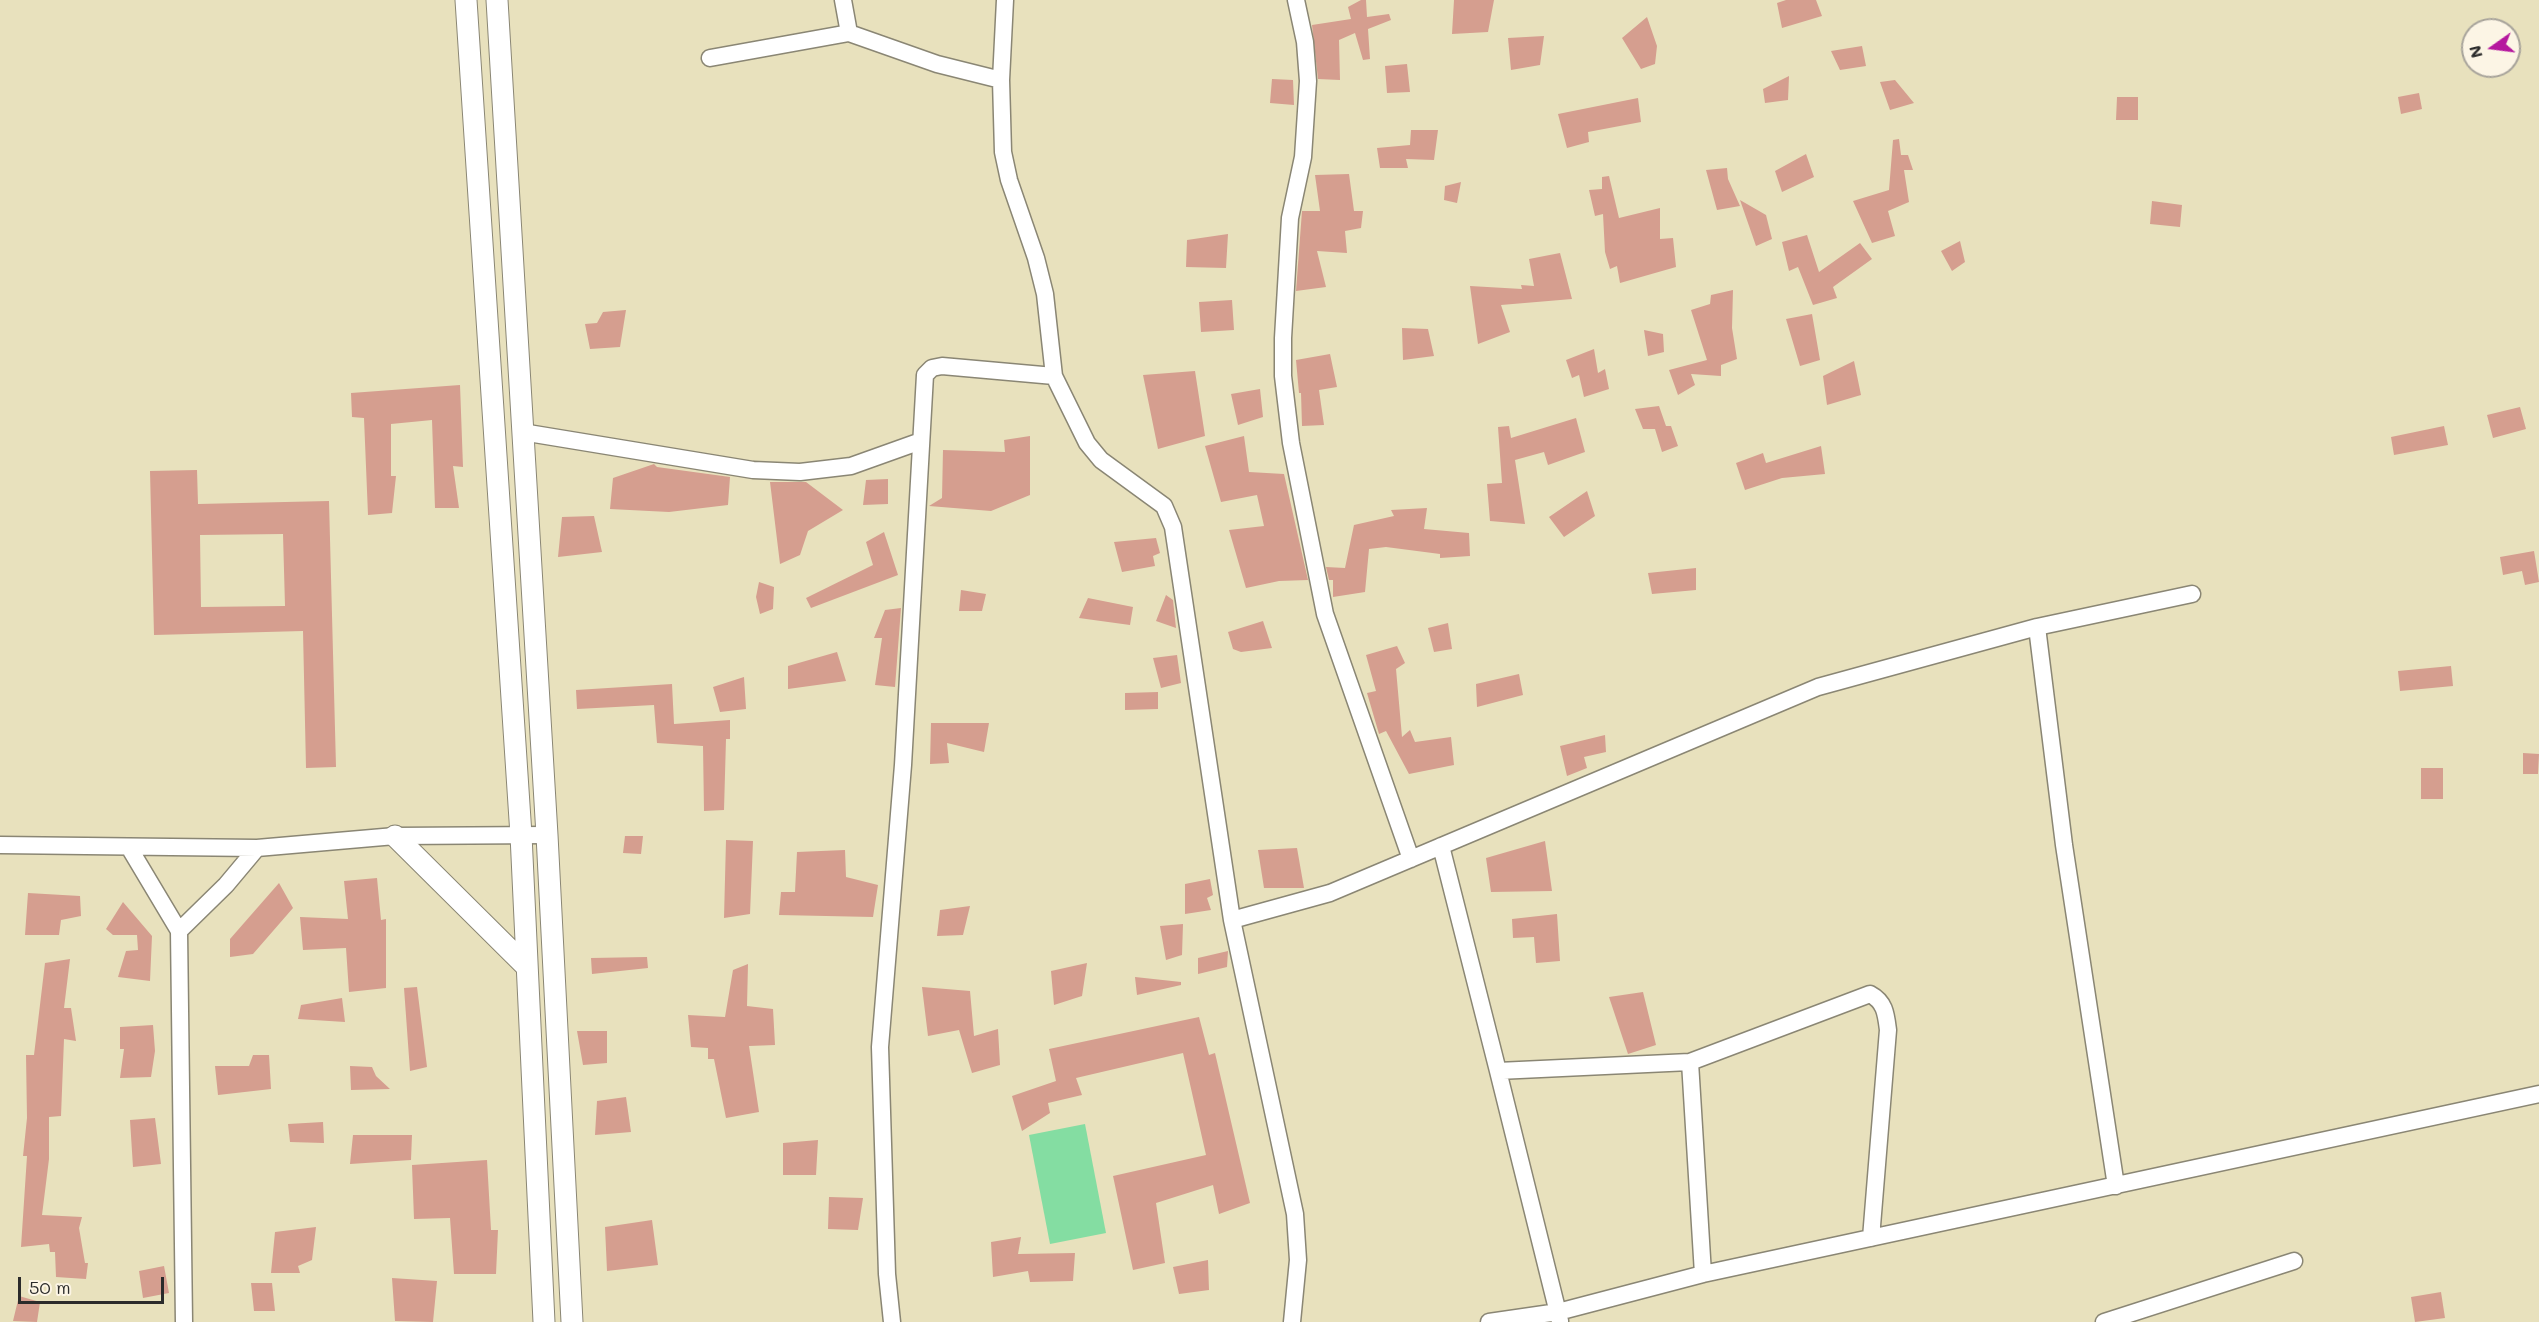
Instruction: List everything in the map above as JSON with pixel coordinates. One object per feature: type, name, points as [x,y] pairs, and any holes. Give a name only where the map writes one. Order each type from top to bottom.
[{"type":"street","points":[[466,0],[521,835],[544,1322]]},
{"type":"street","points":[[497,0],[547,835],[572,1322]]},
{"type":"street","points":[[843,0],[849,33]]},
{"type":"street","points":[[1005,0],[1001,80],[1003,152],[1009,180],[1036,258],[1045,294],[1054,376],[1087,443],[1101,460],[1164,506],[1173,527],[1232,920],[1295,1214],[1298,1260],[1292,1322]]},
{"type":"street","points":[[1296,0],[1305,42],[1308,81],[1303,157],[1290,218],[1283,338],[1283,375],[1291,443],[1324,614],[1411,859]]},
{"type":"street","points":[[710,58],[849,33],[937,64],[1001,80]]},
{"type":"street","points":[[487,306],[516,306]]},
{"type":"street","points":[[892,1322],[887,1274],[880,1047],[903,765],[925,375],[932,368],[942,366],[1054,376]]},
{"type":"street","points":[[522,432],[753,471],[800,472],[851,466],[921,441]]},
{"type":"street","points":[[1232,920],[1330,893],[1818,687],[2037,627],[2192,594]]},
{"type":"street","points":[[2037,627],[2064,845],[2116,1186]]},
{"type":"street","points":[[0,845],[130,849],[257,848],[395,836],[547,835]]},
{"type":"street","points":[[395,836],[527,967]]},
{"type":"street","points":[[1442,846],[1559,1317]]},
{"type":"street","points":[[179,930],[226,885],[257,848]]},
{"type":"street","points":[[130,849],[179,930],[184,1322]]},
{"type":"street","points":[[1498,1071],[1690,1062],[1870,994],[1880,999],[1885,1010],[1888,1030],[1871,1238]]},
{"type":"street","points":[[1690,1062],[1703,1274]]},
{"type":"street","points":[[1489,1322],[1559,1317],[1703,1274],[2539,1094]]},
{"type":"street","points":[[2104,1322],[2294,1261]]},
{"type":"green space","points":[[1085,1124],[1106,1233],[1050,1244],[1029,1135]]},
{"type":"building","points":[[1361,0],[1366,0],[1367,17],[1389,14],[1391,20],[1368,29],[1370,59],[1363,60],[1355,33],[1339,40],[1340,80],[1318,79],[1312,25],[1351,19],[1348,7]]},
{"type":"building","points":[[1454,0],[1494,0],[1488,32],[1452,34]]},
{"type":"building","points":[[1786,0],[1816,0],[1822,16],[1782,28],[1777,3]]},
{"type":"building","points":[[1647,17],[1657,46],[1655,64],[1641,69],[1622,38]]},
{"type":"building","points":[[1544,36],[1540,65],[1511,70],[1508,38]]},
{"type":"building","points":[[1862,46],[1866,66],[1840,70],[1831,51]]},
{"type":"building","points":[[1407,64],[1410,92],[1387,93],[1385,66]]},
{"type":"building","points":[[1789,76],[1788,100],[1765,103],[1763,89]]},
{"type":"building","points":[[1272,79],[1293,80],[1294,105],[1270,103]]},
{"type":"building","points":[[1895,80],[1914,103],[1890,110],[1880,82]]},
{"type":"building","points":[[2419,93],[2422,109],[2401,114],[2398,97]]},
{"type":"building","points":[[2117,97],[2138,97],[2138,120],[2116,120]]},
{"type":"building","points":[[1638,98],[1641,122],[1588,132],[1589,142],[1567,148],[1558,114]]},
{"type":"building","points":[[1411,130],[1438,130],[1434,160],[1406,159],[1408,168],[1380,168],[1377,148],[1410,145]]},
{"type":"building","points":[[1899,139],[1901,155],[1908,155],[1913,170],[1904,170],[1909,202],[1888,211],[1895,236],[1872,243],[1853,201],[1889,190],[1893,140]]},
{"type":"building","points":[[1806,154],[1814,177],[1782,192],[1775,171]]},
{"type":"building","points":[[1727,168],[1728,179],[1740,206],[1717,210],[1706,170]]},
{"type":"building","points":[[1349,174],[1354,211],[1363,211],[1361,228],[1345,231],[1347,253],[1317,251],[1326,287],[1296,291],[1302,211],[1320,211],[1315,175]]},
{"type":"building","points":[[1609,176],[1619,218],[1660,208],[1660,239],[1673,238],[1676,267],[1620,283],[1617,266],[1610,269],[1605,252],[1603,214],[1595,216],[1589,190],[1602,189],[1602,177]]},
{"type":"building","points":[[1461,182],[1457,203],[1444,200],[1445,186]]},
{"type":"building","points":[[1740,200],[1766,215],[1772,239],[1756,246]]},
{"type":"building","points":[[2152,201],[2182,205],[2180,227],[2150,224]]},
{"type":"building","points":[[1228,234],[1226,268],[1186,267],[1187,240]]},
{"type":"building","points":[[1807,235],[1819,272],[1860,243],[1872,259],[1833,287],[1837,298],[1813,305],[1798,267],[1789,271],[1782,242]]},
{"type":"building","points":[[1960,241],[1965,262],[1952,271],[1941,251]]},
{"type":"building","points":[[1560,253],[1572,299],[1501,305],[1510,332],[1478,344],[1470,286],[1522,289],[1521,285],[1534,286],[1529,259]]},
{"type":"building","points":[[1733,290],[1732,328],[1737,359],[1721,365],[1721,376],[1691,374],[1695,385],[1678,395],[1669,370],[1707,360],[1691,310],[1710,304],[1711,295]]},
{"type":"building","points":[[1232,300],[1234,330],[1201,332],[1199,302]]},
{"type":"building","points":[[626,310],[620,347],[590,349],[585,324],[597,323],[603,312]]},
{"type":"building","points":[[1812,314],[1820,360],[1800,366],[1786,319]]},
{"type":"building","points":[[1402,328],[1428,329],[1434,356],[1403,360]]},
{"type":"building","points":[[1644,330],[1663,334],[1664,352],[1648,356]]},
{"type":"building","points":[[1594,349],[1598,373],[1605,369],[1609,389],[1584,397],[1579,375],[1572,378],[1566,360]]},
{"type":"building","points":[[1330,354],[1337,387],[1319,390],[1324,425],[1302,426],[1301,393],[1299,393],[1296,360]]},
{"type":"building","points":[[1854,361],[1861,395],[1827,405],[1823,376]]},
{"type":"building","points":[[1195,371],[1205,436],[1158,449],[1143,375]]},
{"type":"building","points":[[460,385],[463,467],[453,466],[459,508],[435,508],[432,420],[391,424],[391,476],[396,476],[392,513],[368,515],[364,418],[352,417],[351,393]]},
{"type":"building","points":[[1260,389],[1263,417],[1238,425],[1231,394]]},
{"type":"building","points":[[1659,406],[1666,426],[1671,426],[1678,446],[1662,452],[1655,429],[1643,429],[1635,409]]},
{"type":"building","points":[[2520,407],[2526,429],[2493,438],[2487,415]]},
{"type":"building","points":[[1576,418],[1585,452],[1548,465],[1544,452],[1515,460],[1525,524],[1490,521],[1487,484],[1502,483],[1498,427],[1509,426],[1511,438]]},
{"type":"building","points":[[2444,426],[2448,445],[2394,455],[2391,437]]},
{"type":"building","points":[[1030,436],[1030,495],[991,511],[929,506],[942,498],[943,450],[1005,452],[1004,440]]},
{"type":"building","points":[[1244,436],[1249,472],[1284,474],[1308,580],[1279,581],[1246,588],[1229,530],[1264,526],[1257,495],[1221,502],[1205,446]]},
{"type":"building","points":[[1821,446],[1825,474],[1782,478],[1745,490],[1736,463],[1763,453],[1766,463]]},
{"type":"building","points":[[654,464],[657,467],[730,477],[728,505],[669,512],[610,509],[613,478]]},
{"type":"building","points":[[197,470],[198,504],[329,501],[336,767],[306,768],[303,631],[154,635],[150,471]],"holes":[[[283,534],[285,606],[201,607],[200,535]]]},
{"type":"building","points":[[888,479],[888,504],[863,505],[866,480]]},
{"type":"building","points":[[770,482],[806,482],[843,510],[808,531],[800,555],[780,564]]},
{"type":"building","points":[[1587,491],[1595,516],[1564,537],[1549,517]]},
{"type":"building","points":[[1427,508],[1424,529],[1469,533],[1470,556],[1440,558],[1440,554],[1386,547],[1369,549],[1365,592],[1333,597],[1333,580],[1329,580],[1326,567],[1345,568],[1354,525],[1394,516],[1391,510]]},
{"type":"building","points":[[594,516],[602,552],[558,557],[562,517]]},
{"type":"building","points":[[884,532],[898,575],[811,608],[806,598],[873,565],[866,542]]},
{"type":"building","points":[[1156,538],[1160,553],[1153,556],[1155,566],[1122,572],[1114,542]]},
{"type":"building","points":[[2534,551],[2539,582],[2525,585],[2522,571],[2503,575],[2500,557]]},
{"type":"building","points":[[1696,568],[1696,590],[1652,594],[1648,573]]},
{"type":"building","points":[[759,582],[774,587],[773,609],[760,614],[756,597]]},
{"type":"building","points":[[961,590],[986,594],[982,611],[959,611]]},
{"type":"building","points":[[1166,595],[1173,600],[1176,628],[1156,621]]},
{"type":"building","points":[[1088,598],[1133,607],[1130,625],[1079,618]]},
{"type":"building","points":[[901,608],[895,687],[875,685],[882,638],[874,638],[885,610]]},
{"type":"building","points":[[1263,621],[1272,648],[1241,652],[1233,649],[1228,632]]},
{"type":"building","points":[[1448,623],[1452,649],[1434,652],[1428,628]]},
{"type":"building","points":[[1397,646],[1405,663],[1396,669],[1402,737],[1410,730],[1415,742],[1451,737],[1454,765],[1409,774],[1386,731],[1379,734],[1367,693],[1376,691],[1366,655]]},
{"type":"building","points":[[837,652],[846,681],[788,689],[788,666]]},
{"type":"building","points":[[1177,655],[1181,683],[1161,688],[1153,658]]},
{"type":"building","points":[[2451,666],[2453,686],[2400,691],[2398,671]]},
{"type":"building","points":[[1519,674],[1523,695],[1477,707],[1476,684]]},
{"type":"building","points":[[744,677],[746,709],[720,712],[713,687]]},
{"type":"building","points":[[672,684],[674,724],[730,720],[730,739],[726,739],[724,810],[704,811],[703,746],[657,743],[654,705],[577,709],[576,690]]},
{"type":"building","points":[[1158,692],[1158,709],[1125,710],[1125,693]]},
{"type":"building","points":[[931,723],[989,723],[984,752],[947,743],[949,763],[930,764]]},
{"type":"building","points":[[1605,735],[1606,752],[1584,757],[1587,768],[1567,776],[1560,746]]},
{"type":"building","points":[[2523,753],[2539,754],[2538,774],[2523,774]]},
{"type":"building","points":[[2421,768],[2443,768],[2443,799],[2421,799]]},
{"type":"building","points":[[625,836],[643,836],[641,854],[623,853]]},
{"type":"building","points":[[726,840],[753,841],[750,914],[724,918]]},
{"type":"building","points":[[1545,841],[1552,891],[1491,892],[1486,858]]},
{"type":"building","points":[[1297,848],[1304,888],[1264,888],[1258,850]]},
{"type":"building","points":[[845,850],[846,877],[878,885],[873,917],[779,915],[781,892],[795,892],[797,852]]},
{"type":"building","points":[[377,878],[381,920],[386,919],[386,988],[349,992],[346,948],[303,950],[300,917],[348,919],[344,881]]},
{"type":"building","points":[[1210,879],[1213,895],[1207,898],[1211,910],[1185,914],[1185,884]]},
{"type":"building","points":[[279,883],[293,908],[253,954],[230,957],[230,939]]},
{"type":"building","points":[[28,893],[80,896],[81,916],[61,920],[59,935],[25,935]]},
{"type":"building","points":[[123,902],[152,936],[150,981],[118,977],[126,951],[138,950],[137,935],[113,935],[106,929]]},
{"type":"building","points":[[970,906],[963,935],[937,936],[940,910]]},
{"type":"building","points":[[1557,914],[1560,961],[1536,963],[1534,937],[1513,938],[1512,919]]},
{"type":"building","points":[[1183,924],[1182,955],[1166,960],[1160,926]]},
{"type":"building","points":[[1228,951],[1227,967],[1198,974],[1198,958]]},
{"type":"building","points":[[647,957],[648,968],[592,974],[591,958]]},
{"type":"building","points":[[70,959],[64,1008],[71,1008],[76,1041],[64,1039],[61,1116],[49,1117],[49,1159],[42,1215],[82,1217],[79,1228],[85,1263],[88,1263],[86,1279],[56,1277],[55,1252],[50,1252],[49,1244],[21,1247],[27,1156],[23,1156],[27,1118],[26,1055],[34,1055],[45,963]]},
{"type":"building","points":[[1087,963],[1082,996],[1054,1005],[1051,971]]},
{"type":"building","points":[[748,964],[747,1006],[773,1009],[775,1045],[749,1046],[759,1112],[726,1118],[714,1059],[708,1059],[708,1048],[691,1047],[688,1015],[725,1017],[733,970]]},
{"type":"building","points":[[1135,977],[1181,982],[1181,985],[1137,995]]},
{"type":"building","points":[[417,987],[427,1067],[410,1071],[404,988]]},
{"type":"building","points":[[922,987],[970,991],[974,1036],[998,1029],[1000,1065],[972,1073],[959,1030],[928,1036]]},
{"type":"building","points":[[1643,992],[1656,1045],[1628,1054],[1609,997]]},
{"type":"building","points":[[342,998],[345,1022],[298,1019],[301,1005]]},
{"type":"building","points":[[1199,1017],[1209,1055],[1215,1053],[1250,1203],[1219,1214],[1213,1185],[1156,1203],[1165,1263],[1133,1270],[1113,1176],[1206,1155],[1183,1053],[1076,1078],[1082,1095],[1048,1103],[1050,1113],[1022,1131],[1012,1096],[1056,1081],[1049,1049]]},
{"type":"building","points":[[153,1025],[155,1051],[151,1077],[120,1078],[124,1049],[120,1049],[120,1027]]},
{"type":"building","points":[[577,1031],[607,1031],[607,1063],[583,1065]]},
{"type":"building","points":[[253,1055],[269,1055],[271,1089],[218,1095],[215,1066],[249,1066]]},
{"type":"building","points":[[350,1066],[372,1067],[376,1076],[390,1089],[351,1090]]},
{"type":"building","points":[[626,1097],[631,1132],[595,1135],[597,1101]]},
{"type":"building","points":[[155,1118],[161,1164],[133,1167],[130,1120]]},
{"type":"building","points":[[323,1122],[324,1143],[290,1142],[288,1124]]},
{"type":"building","points":[[353,1135],[412,1135],[411,1160],[350,1164]]},
{"type":"building","points":[[818,1140],[816,1175],[783,1175],[783,1143]]},
{"type":"building","points":[[487,1160],[491,1230],[498,1230],[496,1274],[454,1274],[450,1218],[414,1219],[412,1165]]},
{"type":"building","points":[[829,1197],[863,1198],[858,1230],[828,1229]]},
{"type":"building","points":[[652,1220],[658,1265],[607,1271],[605,1227]]},
{"type":"building","points":[[316,1227],[312,1260],[298,1266],[300,1273],[271,1273],[275,1232]]},
{"type":"building","points":[[1021,1237],[1018,1254],[1075,1253],[1073,1281],[1030,1282],[1028,1271],[993,1277],[991,1242]]},
{"type":"building","points":[[1208,1260],[1209,1290],[1179,1294],[1173,1267]]},
{"type":"building","points":[[164,1266],[169,1293],[143,1298],[139,1271]]},
{"type":"building","points":[[392,1278],[437,1281],[433,1322],[395,1321]]},
{"type":"building","points":[[251,1283],[272,1283],[275,1311],[254,1311]]},
{"type":"building","points":[[2441,1292],[2445,1318],[2415,1322],[2411,1297]]},
{"type":"building","points":[[19,1296],[40,1302],[37,1322],[13,1321]]}]
